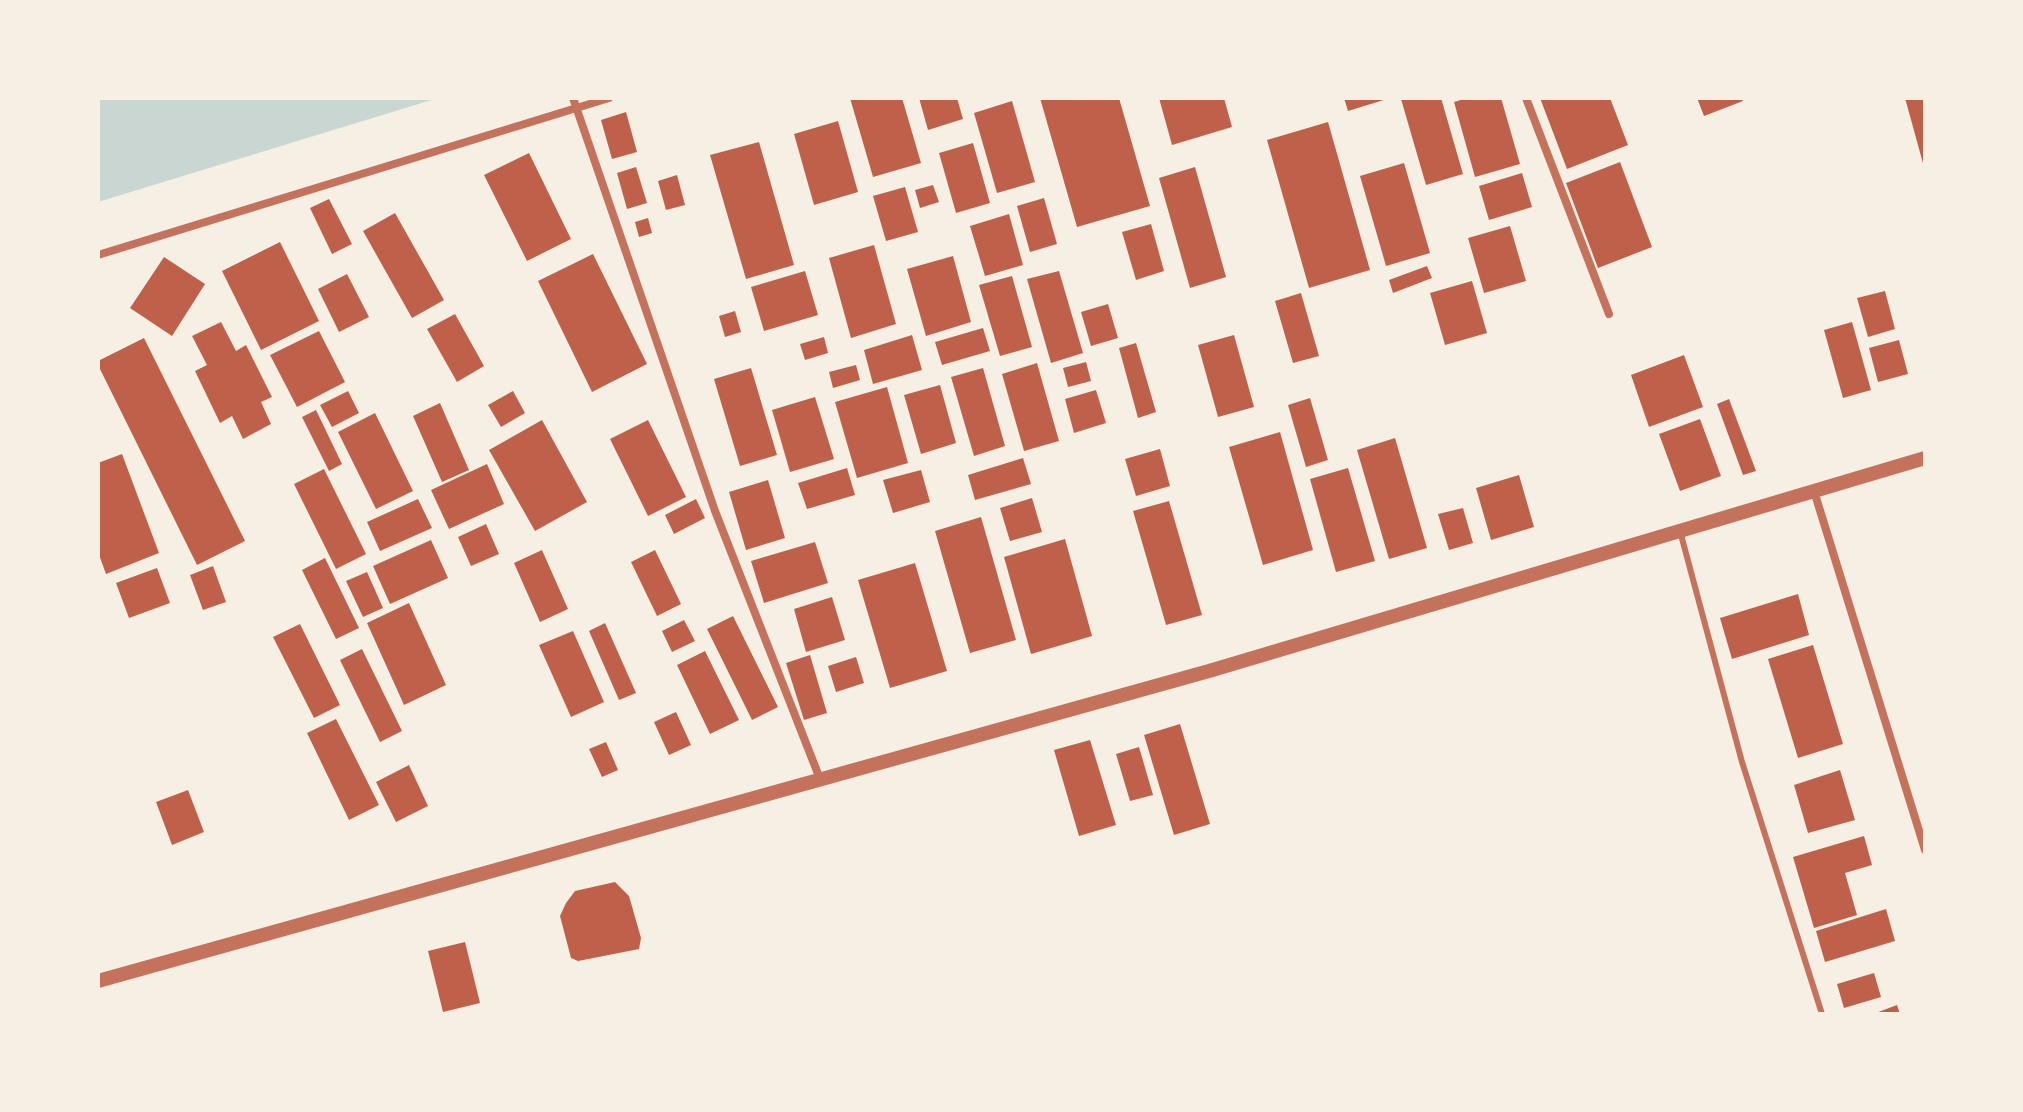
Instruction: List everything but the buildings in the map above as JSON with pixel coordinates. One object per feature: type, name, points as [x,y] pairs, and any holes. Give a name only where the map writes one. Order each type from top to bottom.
[{"type":"street","points":[[573,98],[715,511],[820,779]]},
{"type":"street","points":[[98,255],[609,98]]},
{"type":"street","points":[[1526,98],[1609,314]]},
{"type":"street","points":[[98,981],[1209,671],[1925,458]]},
{"type":"street","points":[[1814,491],[1925,850]]},
{"type":"lane","points":[[1680,531],[1742,762],[1822,1014]]},
{"type":"shaded area","points":[[98,98],[438,98],[98,202]]}]
